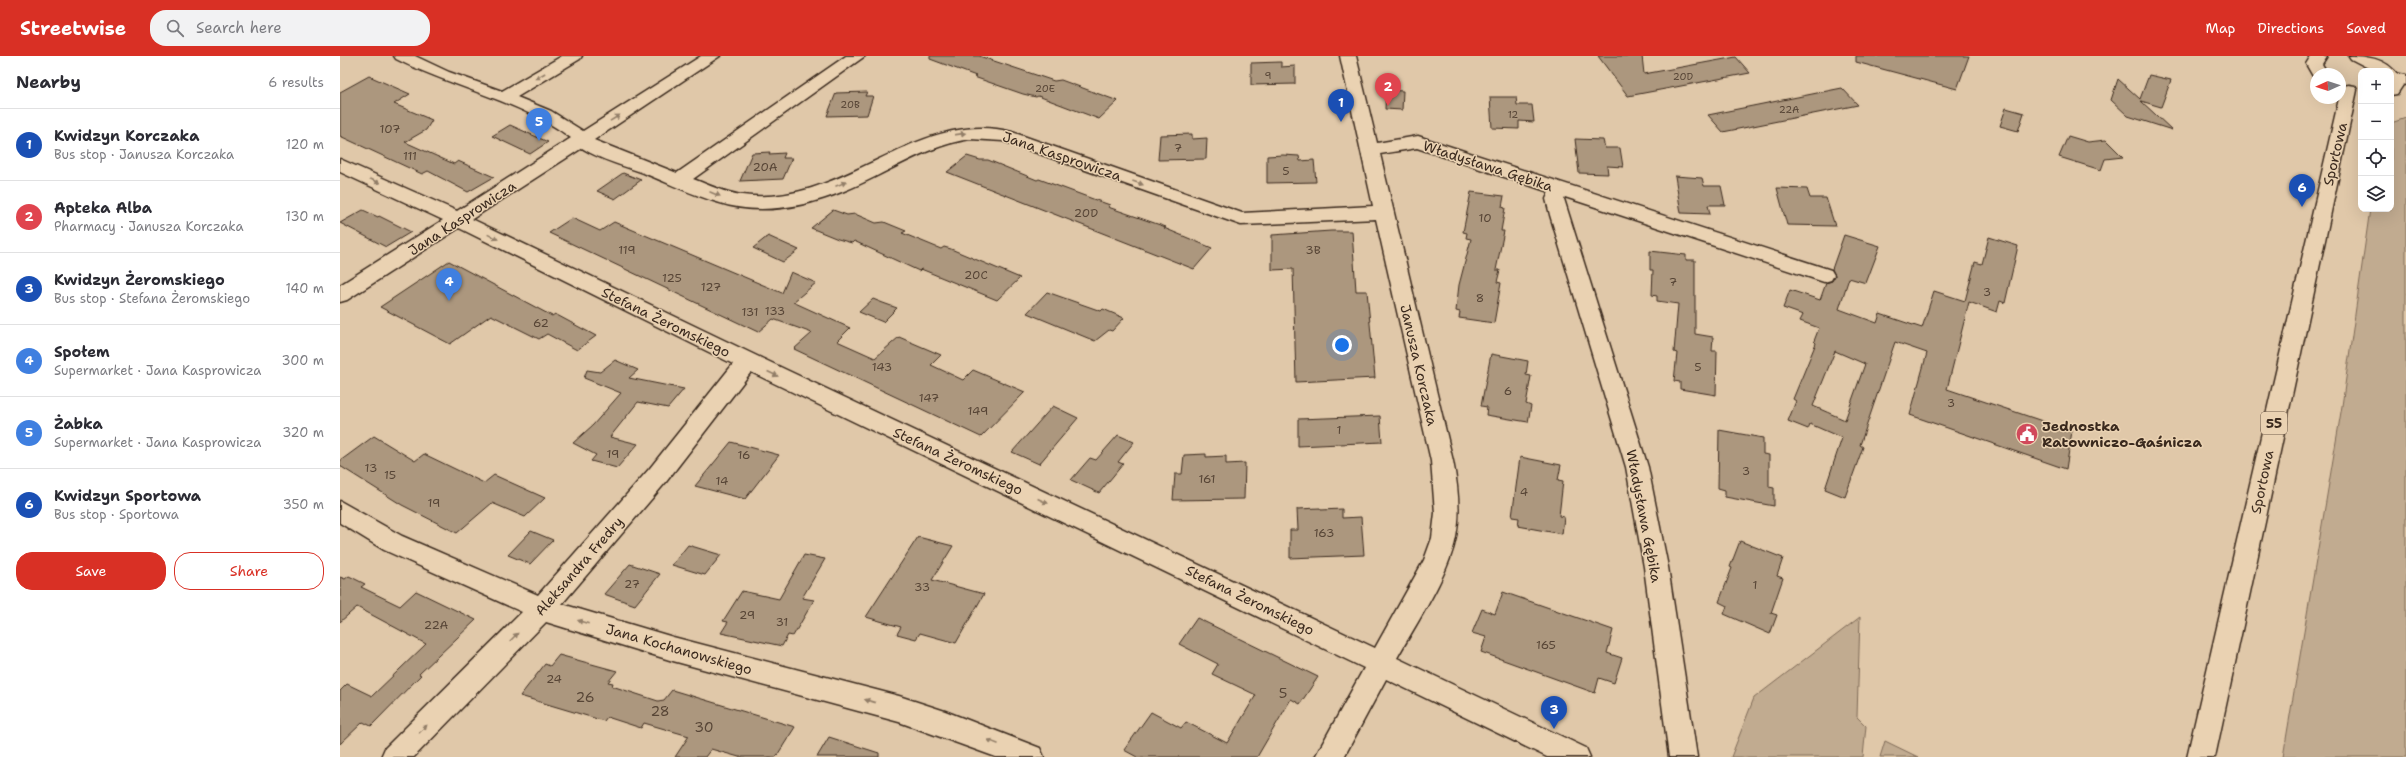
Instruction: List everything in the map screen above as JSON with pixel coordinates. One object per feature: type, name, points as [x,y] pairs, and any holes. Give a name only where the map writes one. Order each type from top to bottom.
[{"type":"street","points":[[402,56],[436,72],[504,97],[575,131],[583,138]]},
{"type":"street","points":[[504,97],[574,56]]},
{"type":"street","name":"Jana Kasprowicza","points":[[340,295],[459,220],[583,138],[712,56]]},
{"type":"street","points":[[679,180],[857,56]]},
{"type":"street","name":"Janusza Korczaka","points":[[1329,757],[1440,551],[1446,528],[1447,505],[1442,461],[1348,56]]},
{"type":"street","points":[[2358,56],[2377,68]]},
{"type":"street","points":[[2316,57],[2314,64],[2316,68]]},
{"type":"street","name":"Sportowa","points":[[2201,757],[2350,90]]},
{"type":"street","name":"Jana Kasprowicza","points":[[583,138],[589,146],[723,198],[740,202],[770,203],[791,200],[822,192],[871,172],[932,141],[960,134],[985,133],[1006,136],[1241,219],[1383,212]]},
{"type":"street","name":"Władysława Gębika","points":[[1370,150],[1418,142],[1559,190],[1824,275]]},
{"type":"street","name":"Stefana Żeromskiego","points":[[340,165],[459,220],[749,362],[1576,757]]},
{"type":"street","name":"Władysława Gębika","points":[[1559,190],[1554,199],[1637,467],[1656,567],[1684,757]]},
{"type":"street","name":"Aleksandra Fredry","points":[[395,757],[542,609],[658,475],[738,372],[749,362]]},
{"type":"street","name":"Jana Kochanowskiego","points":[[340,511],[394,543],[542,609],[673,649],[898,710],[958,729],[1030,757]]},
{"type":"shaded area","points":[[2406,118],[2406,757],[2283,757],[2342,406],[2370,212],[2394,212],[2394,122]]},
{"type":"shaded area","points":[[1860,617],[1857,717],[1866,726],[1863,757],[1731,757],[1754,698]]},
{"type":"shaded area","points":[[1885,741],[1918,757],[1880,757]]},
{"type":"building","points":[[930,56],[979,56],[1054,81],[1061,80],[1118,101],[1099,119],[1038,96],[1036,97],[1023,94],[974,77],[976,76],[930,59]]},
{"type":"building","points":[[1598,56],[1642,56],[1644,74],[1736,57],[1750,73],[1628,96]]},
{"type":"building","points":[[1856,56],[1969,56],[1957,89],[1856,62]]},
{"type":"building","points":[[1281,62],[1281,67],[1295,66],[1295,84],[1251,85],[1251,63]]},
{"type":"building","points":[[2149,75],[2171,80],[2161,107],[2141,101],[2172,130],[2128,116],[2111,100],[2118,79],[2140,99]]},
{"type":"building","points":[[369,76],[410,94],[394,104],[432,120],[426,130],[405,142],[454,164],[458,161],[494,177],[468,192],[428,171],[422,174],[340,136],[340,92]]},
{"type":"building","points":[[1842,88],[1858,105],[1723,132],[1708,115]]},
{"type":"building","points":[[1386,90],[1403,91],[1402,110],[1385,109]]},
{"type":"building","points":[[867,92],[865,96],[873,96],[867,115],[827,116],[836,93]]},
{"type":"building","points":[[1490,97],[1516,97],[1517,105],[1532,105],[1534,122],[1519,121],[1519,129],[1492,128]]},
{"type":"building","points":[[2006,108],[2024,113],[2018,131],[2000,126]]},
{"type":"building","points":[[510,125],[548,142],[530,154],[492,136]]},
{"type":"building","points":[[1192,134],[1192,139],[1207,138],[1206,159],[1158,160],[1160,135]]},
{"type":"building","points":[[2068,136],[2088,142],[2106,140],[2123,157],[2105,159],[2101,170],[2059,157]]},
{"type":"building","points":[[1575,139],[1603,140],[1605,148],[1620,148],[1623,167],[1607,166],[1608,174],[1579,173]]},
{"type":"building","points":[[770,152],[769,154],[785,153],[783,158],[792,158],[783,179],[740,181],[752,153]]},
{"type":"building","points":[[967,156],[980,160],[988,160],[1037,180],[1039,179],[1110,205],[1108,207],[1166,227],[1164,228],[1212,248],[1194,269],[947,172]]},
{"type":"building","points":[[1267,156],[1299,156],[1300,161],[1314,160],[1316,182],[1267,183]]},
{"type":"building","points":[[623,173],[641,180],[615,199],[597,191]]},
{"type":"building","points":[[1675,176],[1702,178],[1704,186],[1721,186],[1725,205],[1708,205],[1710,214],[1681,213]]},
{"type":"building","points":[[1777,188],[1807,189],[1810,198],[1826,198],[1835,226],[1787,225]]},
{"type":"building","points":[[1471,192],[1504,196],[1502,207],[1505,208],[1501,231],[1504,231],[1496,270],[1500,270],[1497,282],[1501,283],[1494,323],[1459,318],[1460,312],[1456,311],[1459,285],[1471,239],[1466,238],[1467,233],[1463,232]]},
{"type":"building","points":[[363,210],[378,217],[379,216],[411,232],[386,247],[340,223]]},
{"type":"building","points":[[833,210],[847,215],[855,214],[876,223],[884,222],[906,231],[902,233],[941,249],[944,247],[951,249],[1020,278],[997,300],[921,269],[919,271],[854,241],[852,243],[838,239],[811,228]]},
{"type":"building","points":[[572,218],[600,231],[614,222],[782,293],[791,272],[816,283],[793,302],[850,328],[837,341],[875,358],[899,337],[941,355],[931,365],[963,380],[973,370],[1025,392],[981,437],[794,349],[812,333],[773,319],[758,332],[549,233]]},
{"type":"building","points":[[1352,231],[1356,291],[1367,291],[1375,378],[1296,382],[1293,269],[1272,270],[1272,235]]},
{"type":"building","points":[[1844,235],[1880,246],[1866,283],[1849,278],[1839,309],[1877,323],[1880,314],[1922,328],[1934,291],[1965,301],[1975,262],[1982,264],[1989,237],[2018,246],[2005,303],[2000,301],[1997,312],[1969,302],[1947,389],[2072,431],[2066,469],[1910,415],[1927,353],[1895,342],[1860,445],[1863,447],[1845,497],[1825,489],[1842,438],[1810,424],[1808,429],[1788,421],[1796,401],[1793,399],[1816,343],[1814,341],[1819,328],[1800,321],[1803,315],[1783,308],[1790,290],[1820,300],[1826,283],[1832,281],[1835,276],[1832,269]],"holes":[[[1835,351],[1865,364],[1845,420],[1813,406]]]},
{"type":"building","points":[[768,236],[799,250],[783,262],[753,248]]},
{"type":"building","points":[[1650,251],[1686,255],[1686,260],[1695,260],[1695,334],[1713,337],[1712,351],[1717,351],[1716,395],[1680,389],[1680,382],[1674,381],[1677,353],[1674,352],[1678,304],[1657,301],[1657,296],[1652,295],[1653,270],[1650,270]]},
{"type":"building","points":[[449,261],[552,316],[555,314],[596,336],[577,350],[547,334],[539,339],[491,315],[450,344],[380,307]]},
{"type":"building","points":[[1047,292],[1101,311],[1103,309],[1124,318],[1112,331],[1109,330],[1095,341],[1027,313]]},
{"type":"building","points":[[873,299],[897,308],[883,322],[859,312]]},
{"type":"building","points":[[1491,354],[1528,361],[1526,375],[1531,376],[1526,404],[1531,406],[1528,422],[1486,415],[1487,407],[1481,406]]},
{"type":"building","points":[[615,360],[638,370],[629,378],[684,389],[668,408],[638,402],[610,437],[638,444],[617,468],[591,461],[596,455],[573,443],[593,425],[621,393],[584,378],[587,370],[600,372]]},
{"type":"building","points":[[1053,406],[1078,418],[1039,464],[1012,452]]},
{"type":"building","points":[[1380,416],[1382,442],[1298,446],[1298,419]]},
{"type":"building","points":[[1719,430],[1763,438],[1763,454],[1769,455],[1769,487],[1774,488],[1774,506],[1725,497],[1725,490],[1718,488]]},
{"type":"building","points":[[1118,435],[1134,442],[1118,462],[1123,464],[1099,493],[1071,480],[1090,458],[1096,460]]},
{"type":"building","points":[[374,436],[415,461],[424,454],[484,483],[494,475],[545,498],[525,517],[492,503],[457,533],[402,505],[340,466],[340,461]]},
{"type":"building","points":[[731,442],[779,455],[745,499],[695,486]]},
{"type":"building","points":[[1206,454],[1206,457],[1226,456],[1226,464],[1245,463],[1244,499],[1173,500],[1175,474],[1182,474],[1184,455]]},
{"type":"building","points":[[1520,457],[1561,465],[1558,480],[1563,481],[1559,516],[1564,517],[1562,534],[1518,526],[1519,518],[1512,517]]},
{"type":"building","points":[[1320,508],[1321,510],[1342,509],[1342,518],[1361,517],[1364,555],[1290,558],[1290,530],[1298,530],[1297,509]]},
{"type":"building","points":[[531,531],[553,540],[530,564],[508,555]]},
{"type":"building","points":[[918,537],[953,546],[932,580],[984,594],[956,643],[920,633],[916,639],[897,634],[901,627],[866,617]]},
{"type":"building","points":[[1740,541],[1783,558],[1777,576],[1783,578],[1771,613],[1777,615],[1770,634],[1724,614],[1727,606],[1719,602],[1732,568],[1730,567]]},
{"type":"building","points":[[688,545],[721,555],[705,575],[672,565]]},
{"type":"building","points":[[804,555],[825,559],[802,598],[814,600],[793,636],[788,635],[782,646],[721,633],[728,622],[723,621],[742,591],[779,599]]},
{"type":"building","points":[[630,564],[660,574],[635,605],[604,594]]},
{"type":"building","points":[[349,576],[365,584],[361,587],[400,606],[416,591],[476,620],[419,674],[421,675],[371,726],[363,722],[340,744],[340,691],[347,684],[372,696],[426,644],[357,607],[340,622],[340,577],[345,579]]},
{"type":"building","points":[[1503,592],[1613,630],[1607,653],[1622,658],[1614,683],[1599,678],[1595,693],[1481,652],[1486,637],[1472,633],[1482,609],[1495,614]]},
{"type":"building","points":[[1197,618],[1318,677],[1300,704],[1291,699],[1257,757],[1137,757],[1124,750],[1151,712],[1181,728],[1186,722],[1227,743],[1256,695],[1212,674],[1218,664],[1179,644]]},
{"type":"building","points":[[559,655],[617,671],[608,682],[613,683],[612,686],[658,701],[664,700],[672,690],[795,727],[776,757],[739,757],[711,749],[705,757],[675,757],[689,736],[644,723],[641,728],[607,717],[604,721],[520,696],[545,664],[550,666]]},
{"type":"building","points":[[829,737],[879,753],[879,757],[817,757]]},
{"type":"place","name":"Apteka Alba","points":[[1388,106]]},
{"type":"place","name":"Kwidzyn Korczaka","points":[[1341,122]]},
{"type":"place","name":"Żabka","points":[[539,141]]},
{"type":"place","name":"Kwidzyn Sportowa","points":[[2302,207]]},
{"type":"place","name":"Społem","points":[[449,301]]},
{"type":"place","name":"Jednostka Ratowniczo-Gaśnicza","points":[[2027,434]]},
{"type":"place","name":"Kwidzyn Żeromskiego","points":[[1554,729]]}]
